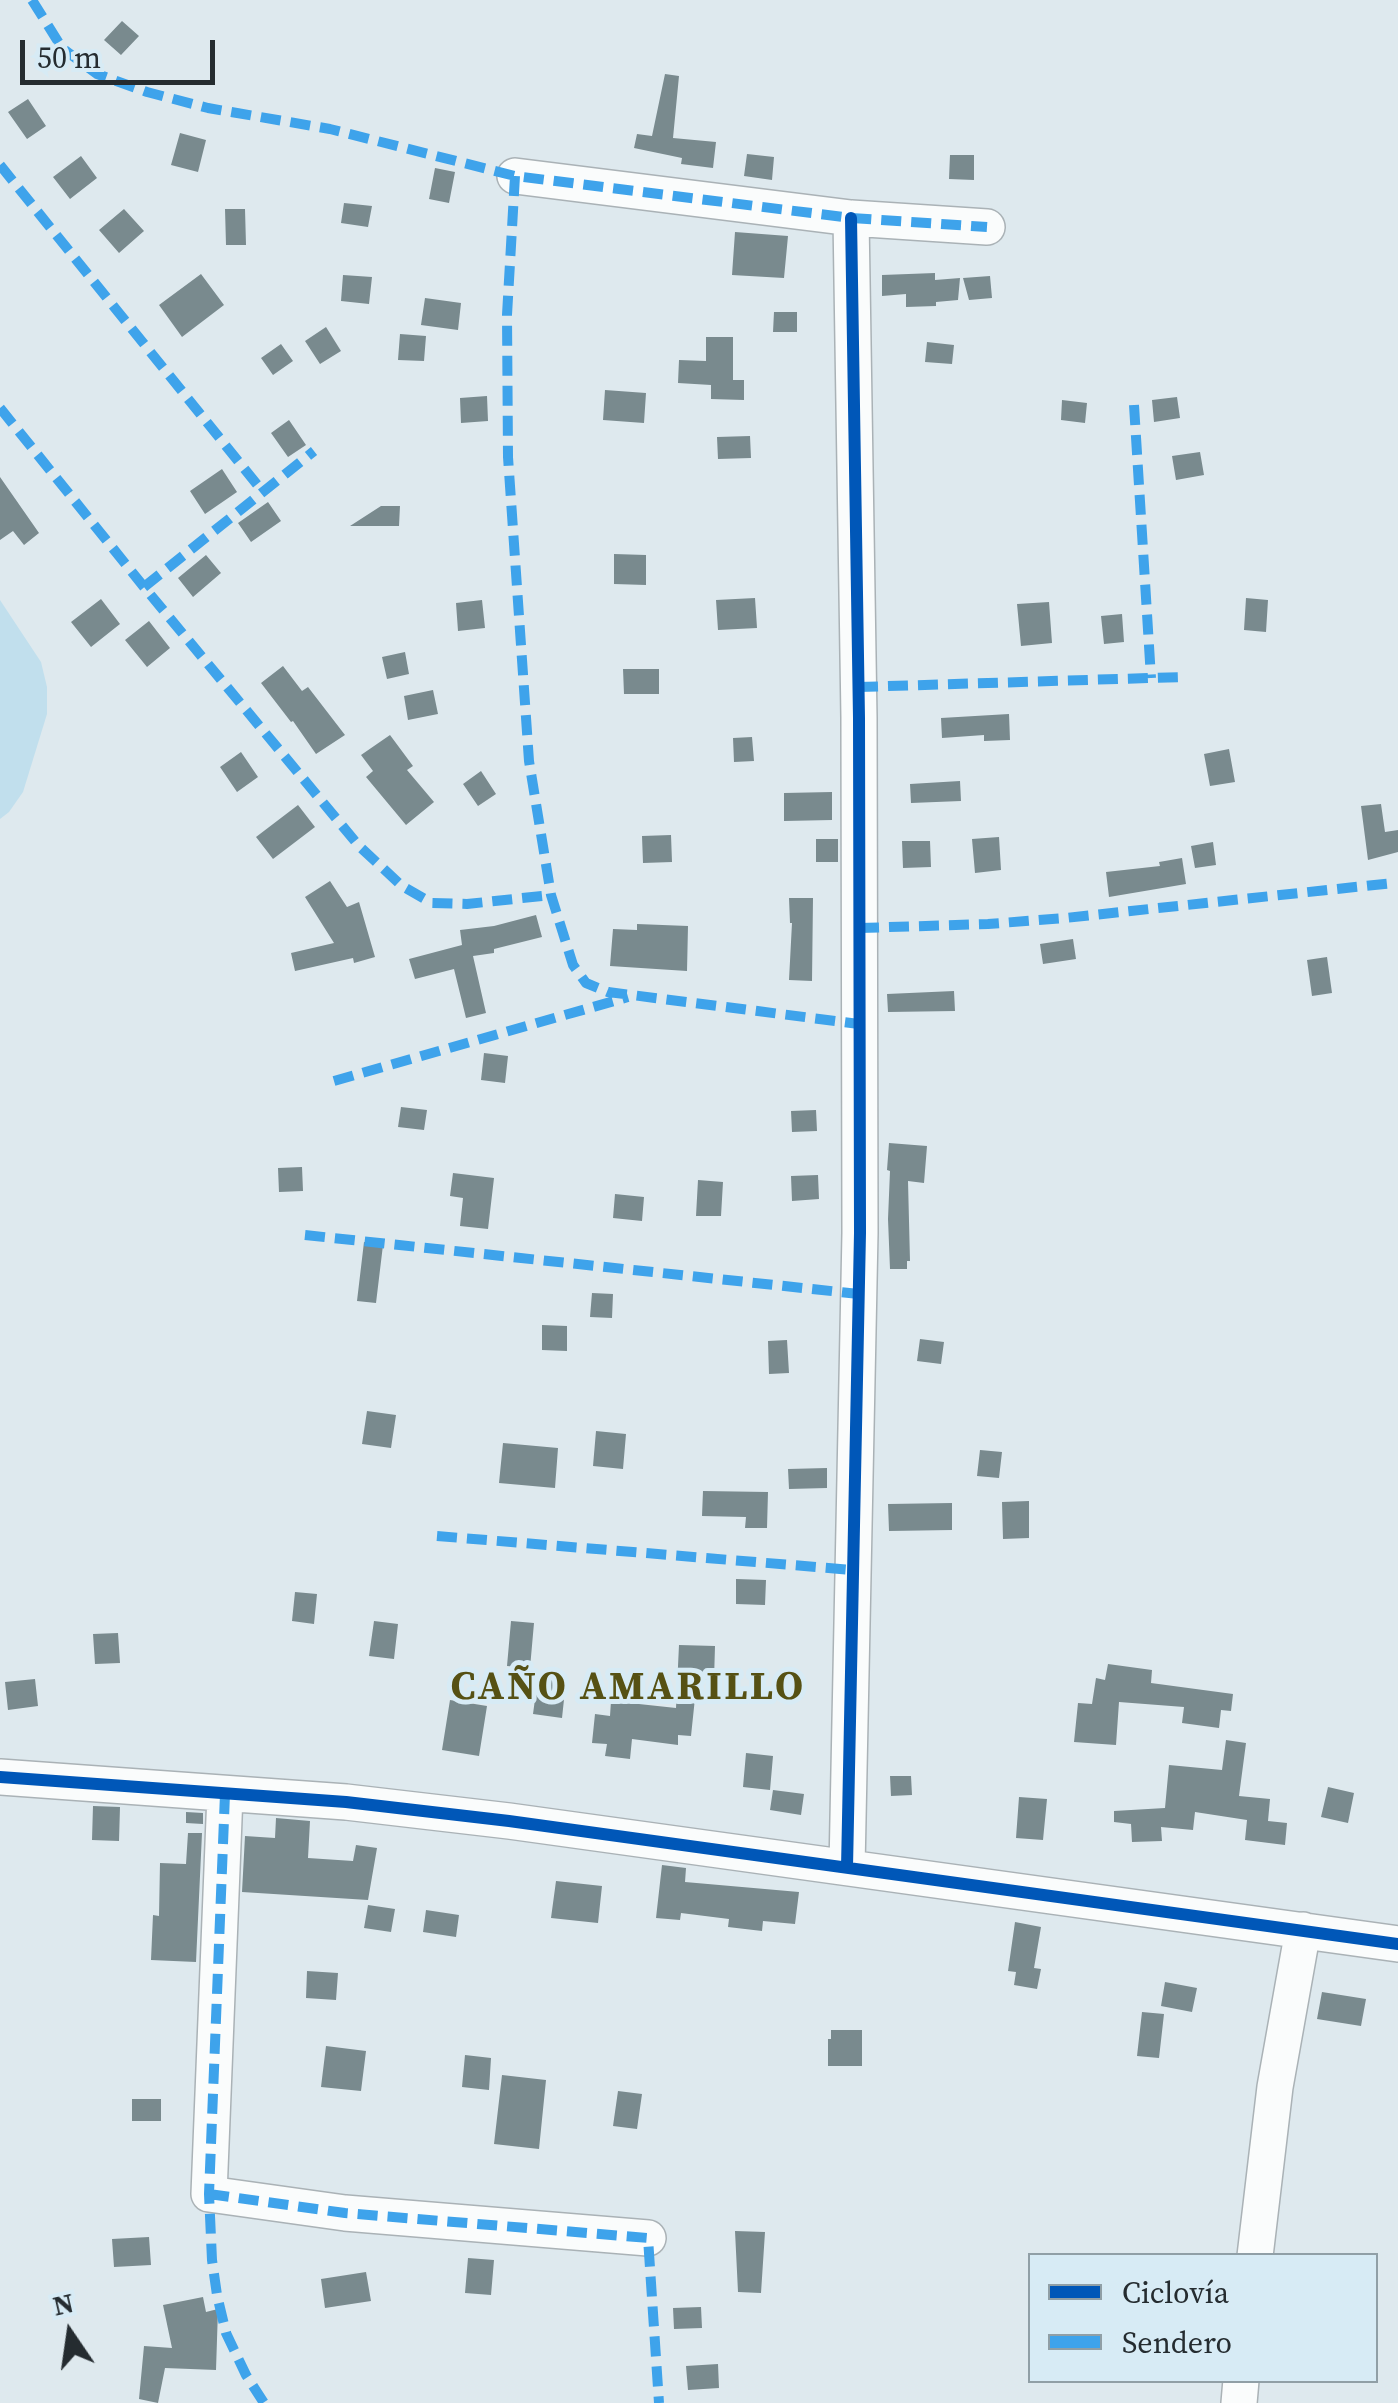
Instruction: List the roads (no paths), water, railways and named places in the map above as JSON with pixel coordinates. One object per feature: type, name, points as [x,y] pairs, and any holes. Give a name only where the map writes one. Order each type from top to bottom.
[{"type":"street","points":[[516,176],[852,218],[987,227]]},
{"type":"street","points":[[847,1867],[860,1233],[852,218]]},
{"type":"street","points":[[0,1777],[346,1802],[509,1821],[1398,1944]]},
{"type":"street","points":[[225,1794],[209,2194],[345,2213],[648,2238]]},
{"type":"street","points":[[1255,2253],[1275,2087],[1303,1930]]},
{"type":"district","name":"CAÑO AMARILLO","points":[[628,1689]]}]
